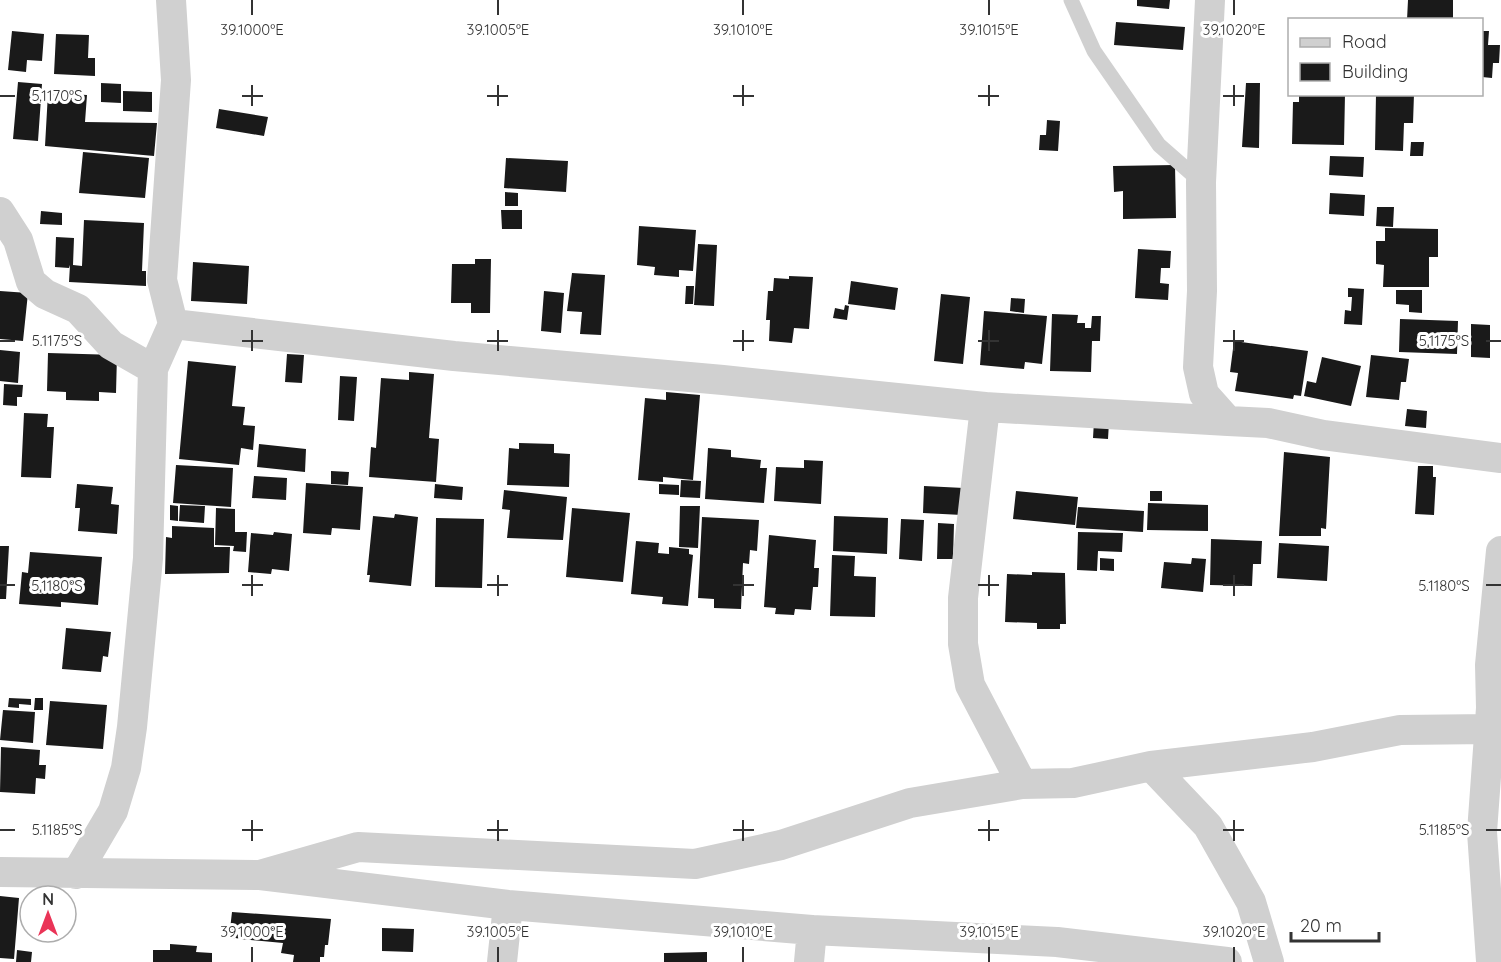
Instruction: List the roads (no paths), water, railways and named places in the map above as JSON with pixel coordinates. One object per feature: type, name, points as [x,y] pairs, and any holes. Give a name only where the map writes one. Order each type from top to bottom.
[{"type":"street","points":[[76,874],[113,811],[126,768],[147,579],[153,369],[173,324],[162,280],[176,80],[171,0]]},
{"type":"street","points":[[1210,0],[1201,182],[1202,291],[1198,367],[1204,394],[1228,421]]},
{"type":"street","points":[[0,212],[18,240],[31,282],[45,294],[78,309],[111,345],[153,369]]},
{"type":"street","points":[[173,324],[454,356],[723,380],[985,407],[1268,423],[1323,435],[1501,458]]},
{"type":"street","points":[[985,407],[963,598],[963,644],[970,685],[1023,784]]},
{"type":"street","points":[[1491,961],[1482,832],[1494,716],[1490,665],[1501,551]]},
{"type":"street","points":[[260,875],[357,847],[695,864],[781,845],[910,803],[1023,784],[1072,783],[1150,766],[1314,747],[1400,730],[1494,716]]},
{"type":"street","points":[[1150,766],[1208,826],[1251,902],[1269,962]]},
{"type":"street","points":[[0,872],[260,875],[508,905],[812,930],[1057,942],[1227,962]]},
{"type":"street","points":[[502,962],[508,905]]},
{"type":"street","points":[[809,962],[812,930]]},
{"type":"street","points":[[1486,962],[1501,960]]},
{"type":"lane","points":[[1071,0],[1094,51],[1159,145],[1201,182]]}]
